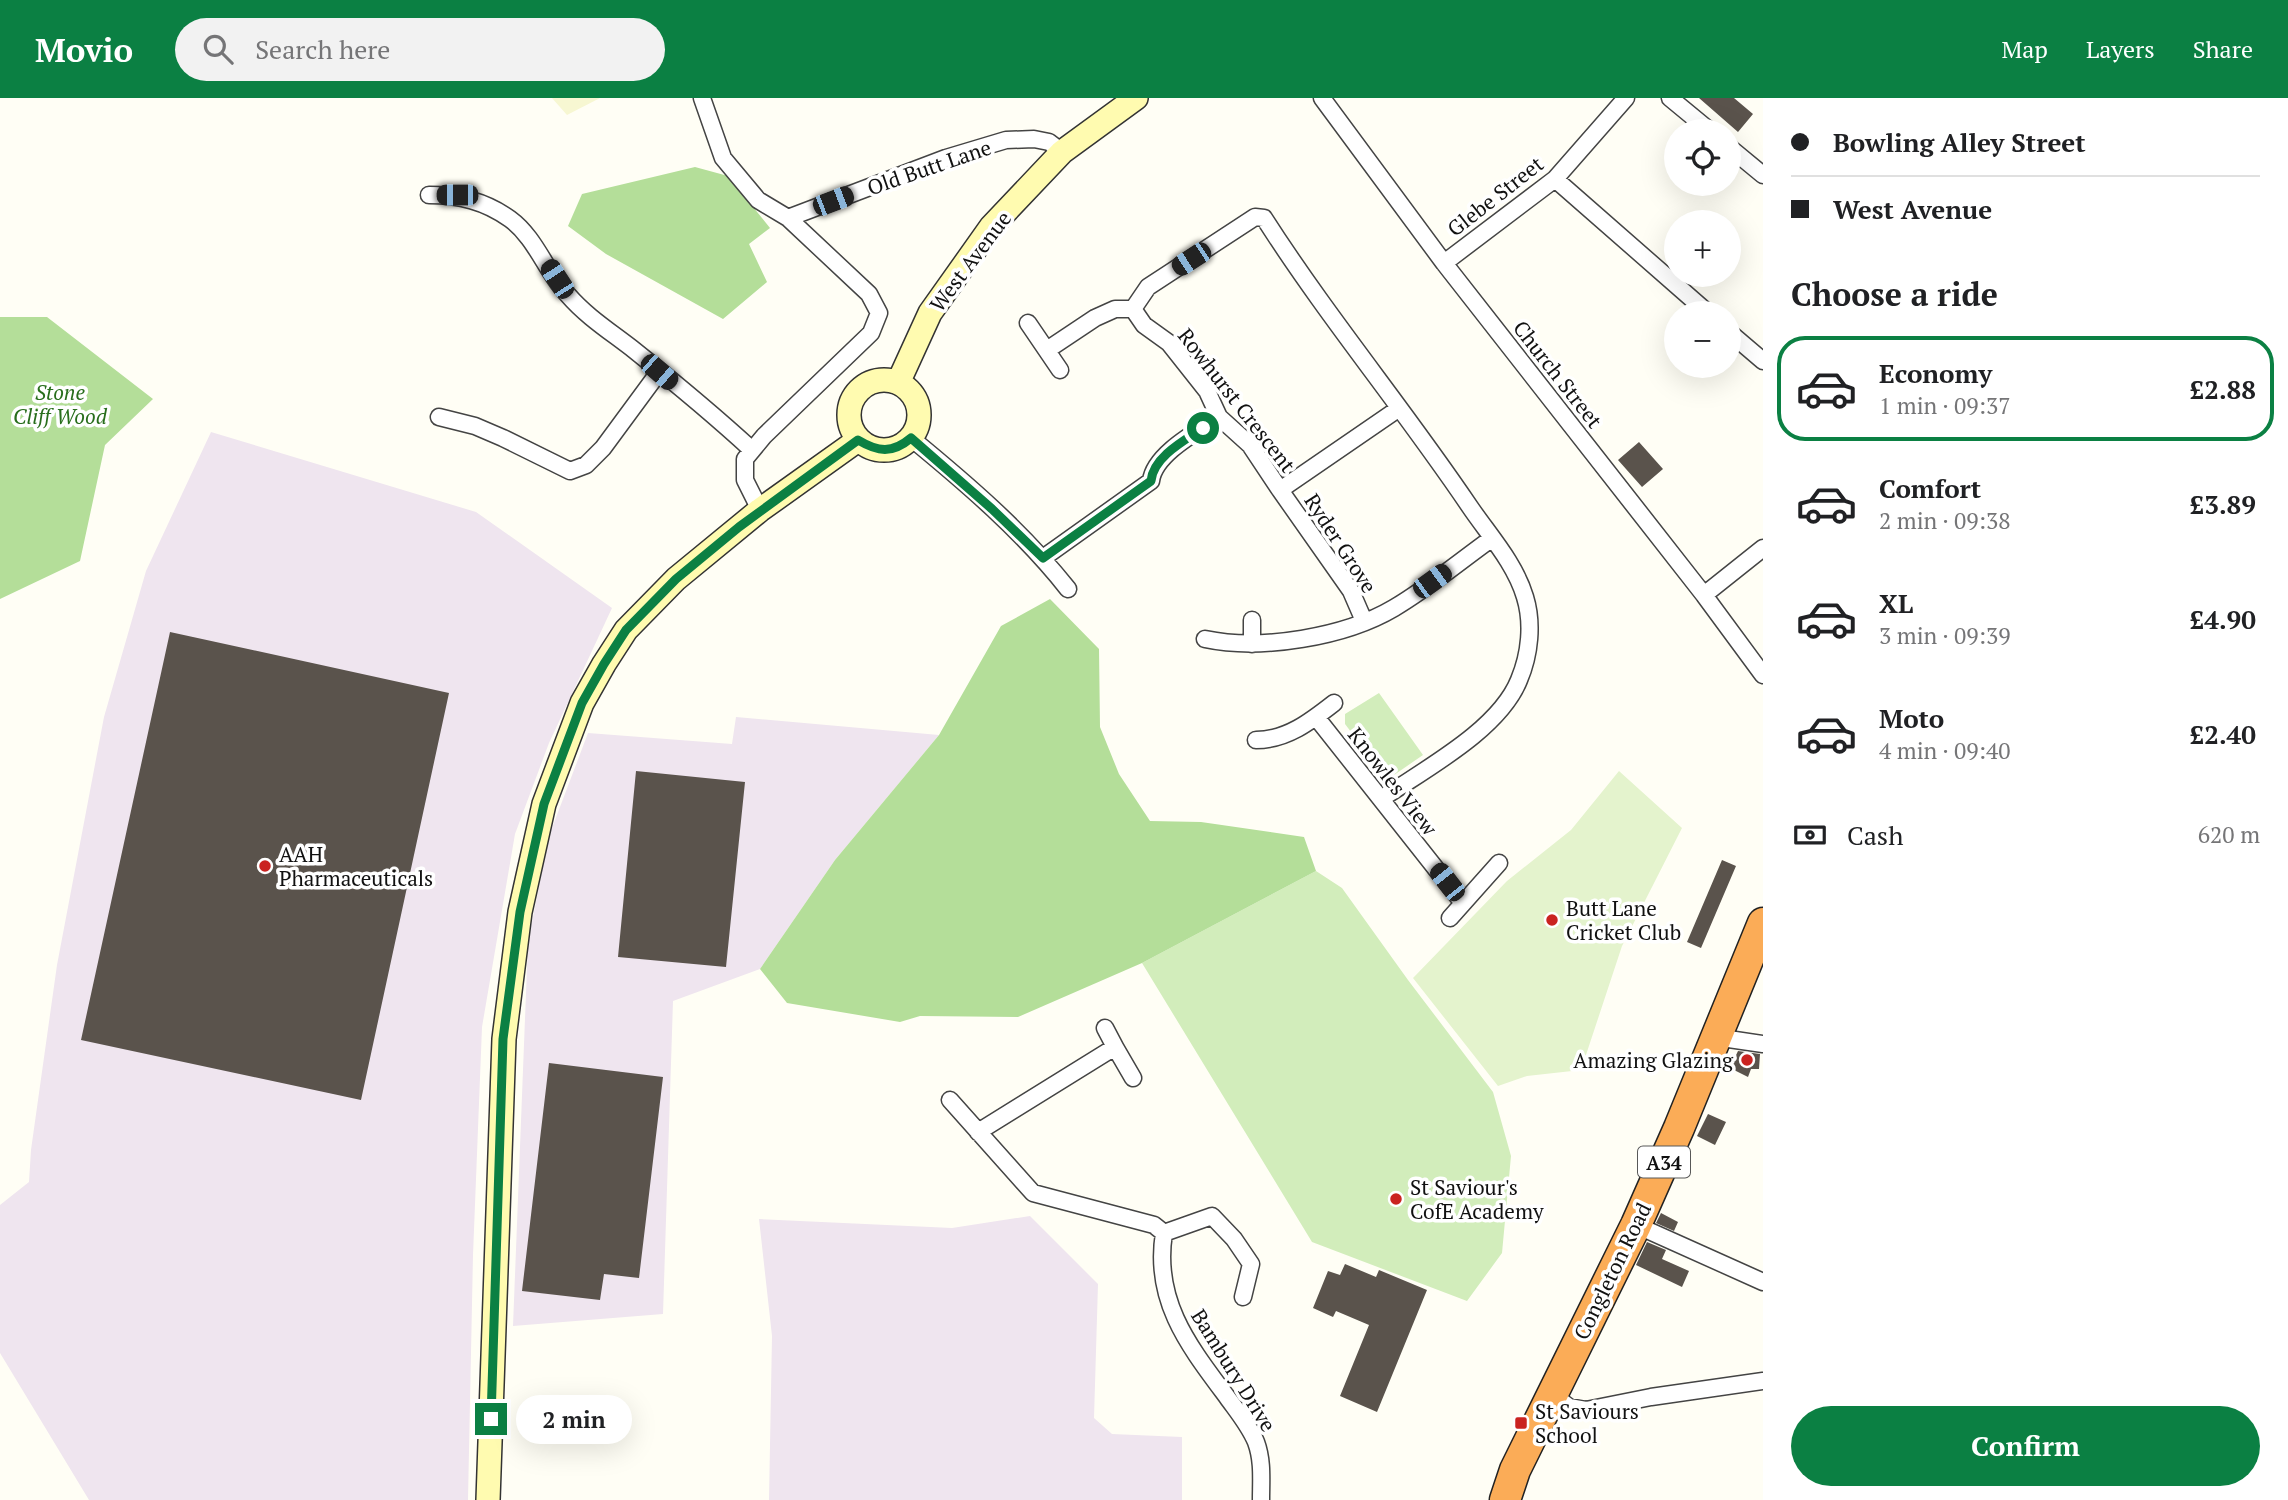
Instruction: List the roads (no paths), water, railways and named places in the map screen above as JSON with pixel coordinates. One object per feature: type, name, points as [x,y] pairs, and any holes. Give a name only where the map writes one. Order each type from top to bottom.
[{"type":"highway","name":"Congleton Road","points":[[1505,1500],[1515,1470],[1636,1225],[1763,923]]},
{"type":"street","points":[[702,98],[723,158],[758,201],[789,218],[869,294],[879,313],[872,333],[745,459],[745,480],[760,510]]},
{"type":"street","points":[[1062,152],[1136,98]]},
{"type":"street","name":"Church Street","points":[[1322,98],[1444,263],[1704,595],[1763,675]]},
{"type":"street","name":"Glebe Street","points":[[1444,263],[1555,179],[1626,98]]},
{"type":"street","points":[[1670,98],[1695,119]]},
{"type":"street","name":"Old Butt Lane","points":[[789,218],[946,158],[1006,140],[1034,139],[1049,142],[1062,152]]},
{"type":"street","name":"West Avenue","points":[[898,383],[930,313],[958,272],[991,227],[1062,152]]},
{"type":"street","points":[[1741,157],[1763,175]]},
{"type":"street","points":[[1555,179],[1694,301]]},
{"type":"street","points":[[429,195],[457,195],[509,218],[525,233],[566,294],[589,316],[708,410],[752,450]]},
{"type":"street","points":[[1047,351],[1095,318],[1115,309],[1133,309],[1148,287],[1255,217],[1264,218],[1302,277],[1439,461],[1511,564],[1525,597],[1529,626],[1527,658],[1519,682],[1508,700],[1477,733],[1381,799]]},
{"type":"street","name":"Rowhurst Crescent","points":[[1133,309],[1144,325],[1169,343],[1207,391],[1219,417],[1250,445],[1280,490],[1398,409]]},
{"type":"street","points":[[1028,323],[1060,370]]},
{"type":"street","points":[[1741,343],[1763,362]]},
{"type":"street","points":[[439,417],[494,434],[570,471],[586,465],[603,448],[659,372]]},
{"type":"street","points":[[883,380],[898,383],[913,396],[918,422],[911,438],[892,449],[873,449],[858,440],[851,429],[848,412],[855,395],[868,383],[883,380]]},
{"type":"street","points":[[1043,558],[1151,481],[1152,472],[1171,449],[1219,417]]},
{"type":"street","points":[[911,438],[1043,558],[1068,589]]},
{"type":"street","points":[[488,1500],[503,1039],[520,912],[544,804],[582,703],[626,630],[676,579],[760,510],[858,440]]},
{"type":"street","name":"Ryder Grove","points":[[1280,490],[1350,591],[1364,621]]},
{"type":"street","name":"Ryder Grove","points":[[1205,639],[1229,644],[1252,644],[1345,629],[1393,609],[1491,539]]},
{"type":"street","points":[[1704,595],[1763,548]]},
{"type":"street","points":[[1252,620],[1252,644]]},
{"type":"street","points":[[1256,740],[1278,737],[1316,717],[1334,703]]},
{"type":"street","name":"Knowles View","points":[[1316,717],[1463,903]]},
{"type":"street","points":[[1450,918],[1499,863]]},
{"type":"street","points":[[1105,1028],[1133,1078]]},
{"type":"street","points":[[1715,1037],[1763,1044]]},
{"type":"street","points":[[978,1132],[1115,1047]]},
{"type":"street","points":[[950,1100],[1033,1193],[1154,1225],[1164,1233],[1212,1216],[1234,1239],[1251,1264],[1243,1297]]},
{"type":"street","points":[[1636,1225],[1763,1282]]},
{"type":"street","name":"Bambury Drive","points":[[1164,1233],[1160,1256],[1166,1297],[1186,1341],[1250,1428],[1261,1460],[1261,1500]]},
{"type":"street","points":[[1553,1395],[1569,1407],[1586,1410],[1651,1397],[1763,1381]]},
{"type":"place","name":"AAH Pharmaceuticals","points":[[265,866]]},
{"type":"place","name":"Butt Lane Cricket Club","points":[[1552,920]]},
{"type":"place","name":"Amazing Glazing","points":[[1747,1060]]},
{"type":"place","name":"St Saviour's CofE Academy","points":[[1396,1199]]},
{"type":"place","name":"St Saviours School","points":[[1521,1423]]},
{"type":"park label","name":"Stone Cliff Wood","points":[[60,404]]}]
